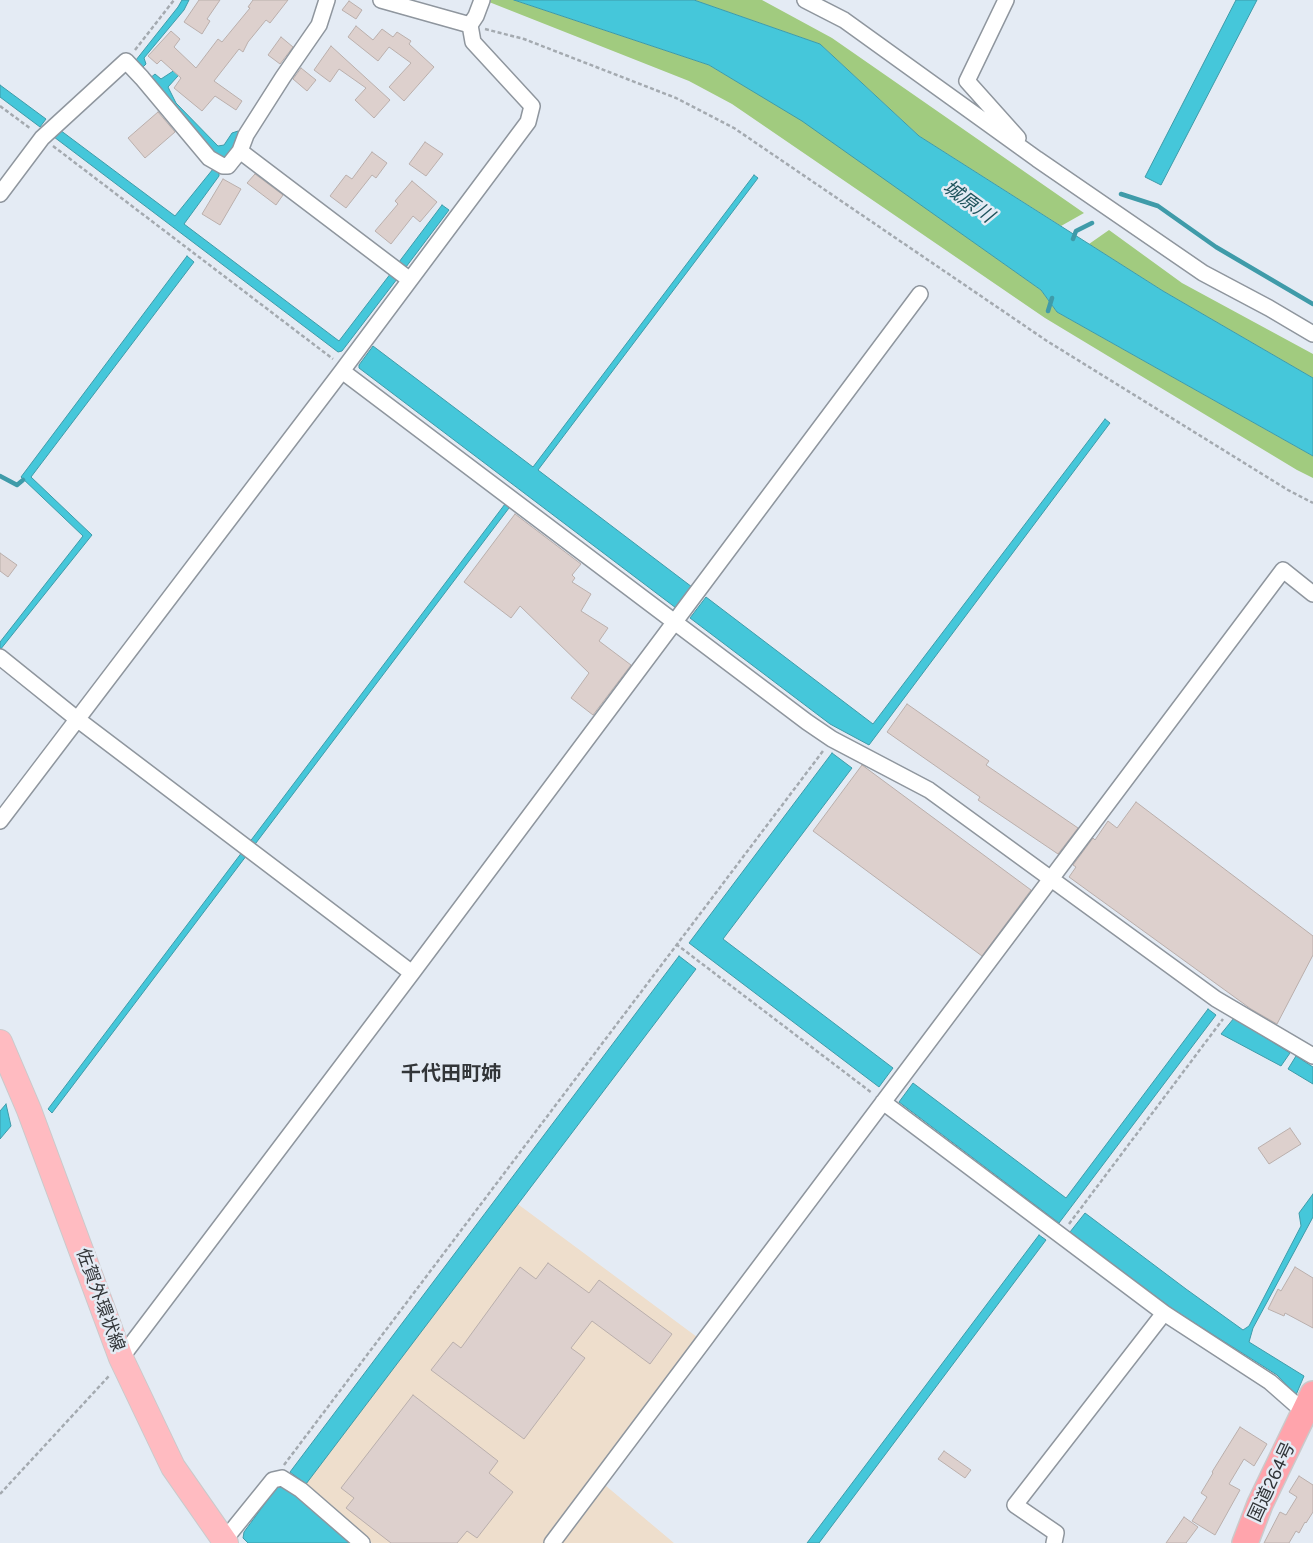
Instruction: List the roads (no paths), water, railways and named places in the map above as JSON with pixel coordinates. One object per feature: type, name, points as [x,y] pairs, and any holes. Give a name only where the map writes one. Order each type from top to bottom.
[{"type":"highway","name":"国道264号","points":[[1245,1543],[1260,1504],[1309,1402]]},
{"type":"main road","name":"佐賀外環状線","points":[[0,1042],[29,1110],[122,1358],[173,1467],[224,1542]]},
{"type":"street","points":[[0,194],[42,138],[126,61],[209,158],[219,165],[228,166],[240,151],[246,135],[319,25],[327,0]]},
{"type":"street","points":[[381,0],[473,20]]},
{"type":"street","points":[[0,821],[342,371],[528,122],[532,106],[473,42],[473,20],[482,0]]},
{"type":"street","points":[[805,0],[844,20],[1037,159],[1203,273],[1313,334]]},
{"type":"street","points":[[1006,0],[967,81],[1037,159]]},
{"type":"street","points":[[240,151],[410,280]]},
{"type":"street","points":[[122,1358],[676,622],[920,294]]},
{"type":"street","points":[[342,371],[807,722],[832,738],[929,790],[1216,999],[1313,1056]]},
{"type":"street","points":[[552,1543],[1283,570],[1313,594]]},
{"type":"street","points":[[0,658],[77,719],[412,973]]},
{"type":"street","points":[[884,1102],[1164,1313],[1270,1382],[1295,1404],[1309,1402]]},
{"type":"street","points":[[1054,1543],[1056,1533],[1015,1504],[1164,1313]]},
{"type":"street","points":[[224,1542],[273,1480],[282,1478],[301,1490],[362,1543]]},
{"type":"water","points":[[182,0],[189,0],[184,10],[144,58],[146,64],[142,68],[136,60]]},
{"type":"water","name":"城原川","points":[[514,0],[694,0],[820,44],[919,136],[1163,291],[1313,378],[1313,456],[1057,312],[1041,290],[802,121],[709,65]]},
{"type":"water","points":[[1236,0],[1257,0],[1161,185],[1145,177]]},
{"type":"water","points":[[184,64],[186,67],[168,87],[176,103],[218,146],[224,145],[232,133],[238,131],[240,137],[219,171],[219,176],[184,224],[339,341],[391,273],[397,279],[342,351],[338,352],[54,137],[60,130],[175,216],[213,169],[219,158],[149,79],[155,74],[161,79]]},
{"type":"water","points":[[0,85],[46,119],[40,127],[0,97]]},
{"type":"water","points":[[754,175],[758,178],[538,470],[692,587],[676,608],[359,368],[359,365],[373,346],[533,467]]},
{"type":"water","points":[[442,205],[449,210],[406,267],[399,262]]},
{"type":"water","points":[[187,256],[194,262],[31,477],[92,535],[0,650],[0,642],[83,536],[21,477]]},
{"type":"water","points":[[1105,419],[1110,423],[869,745],[830,724],[690,618],[706,597],[873,724]]},
{"type":"water","points":[[505,504],[509,508],[52,1113],[48,1109]]},
{"type":"water","points":[[832,753],[852,768],[723,939],[893,1068],[879,1087],[689,943]]},
{"type":"water","points":[[679,956],[696,969],[306,1484],[290,1472]]},
{"type":"water","points":[[1208,1009],[1216,1015],[1059,1223],[899,1102],[913,1083],[1066,1198]]},
{"type":"water","points":[[1234,1018],[1290,1053],[1281,1066],[1221,1034]]},
{"type":"water","points":[[1296,1056],[1313,1067],[1313,1084],[1288,1069]]},
{"type":"water","points":[[6,1104],[11,1126],[0,1139],[0,1111]]},
{"type":"water","points":[[1313,1194],[1313,1217],[1253,1328],[1249,1342],[1304,1376],[1296,1395],[1277,1375],[1174,1310],[1070,1232],[1085,1213],[1243,1330],[1249,1326],[1301,1226],[1299,1213]]},
{"type":"water","points":[[1039,1235],[1046,1240],[819,1543],[807,1543]]},
{"type":"water","points":[[277,1487],[283,1487],[296,1495],[350,1543],[248,1543],[243,1538],[244,1532]]},
{"type":"waterway","points":[[1121,194],[1158,206],[1216,247],[1313,304]]},
{"type":"waterway","points":[[1073,239],[1076,231],[1092,223]]},
{"type":"waterway","points":[[1048,311],[1052,298]]},
{"type":"waterway","points":[[0,476],[17,485],[23,480]]},
{"type":"district","name":"千代田町姉","points":[[451,1074]]}]
